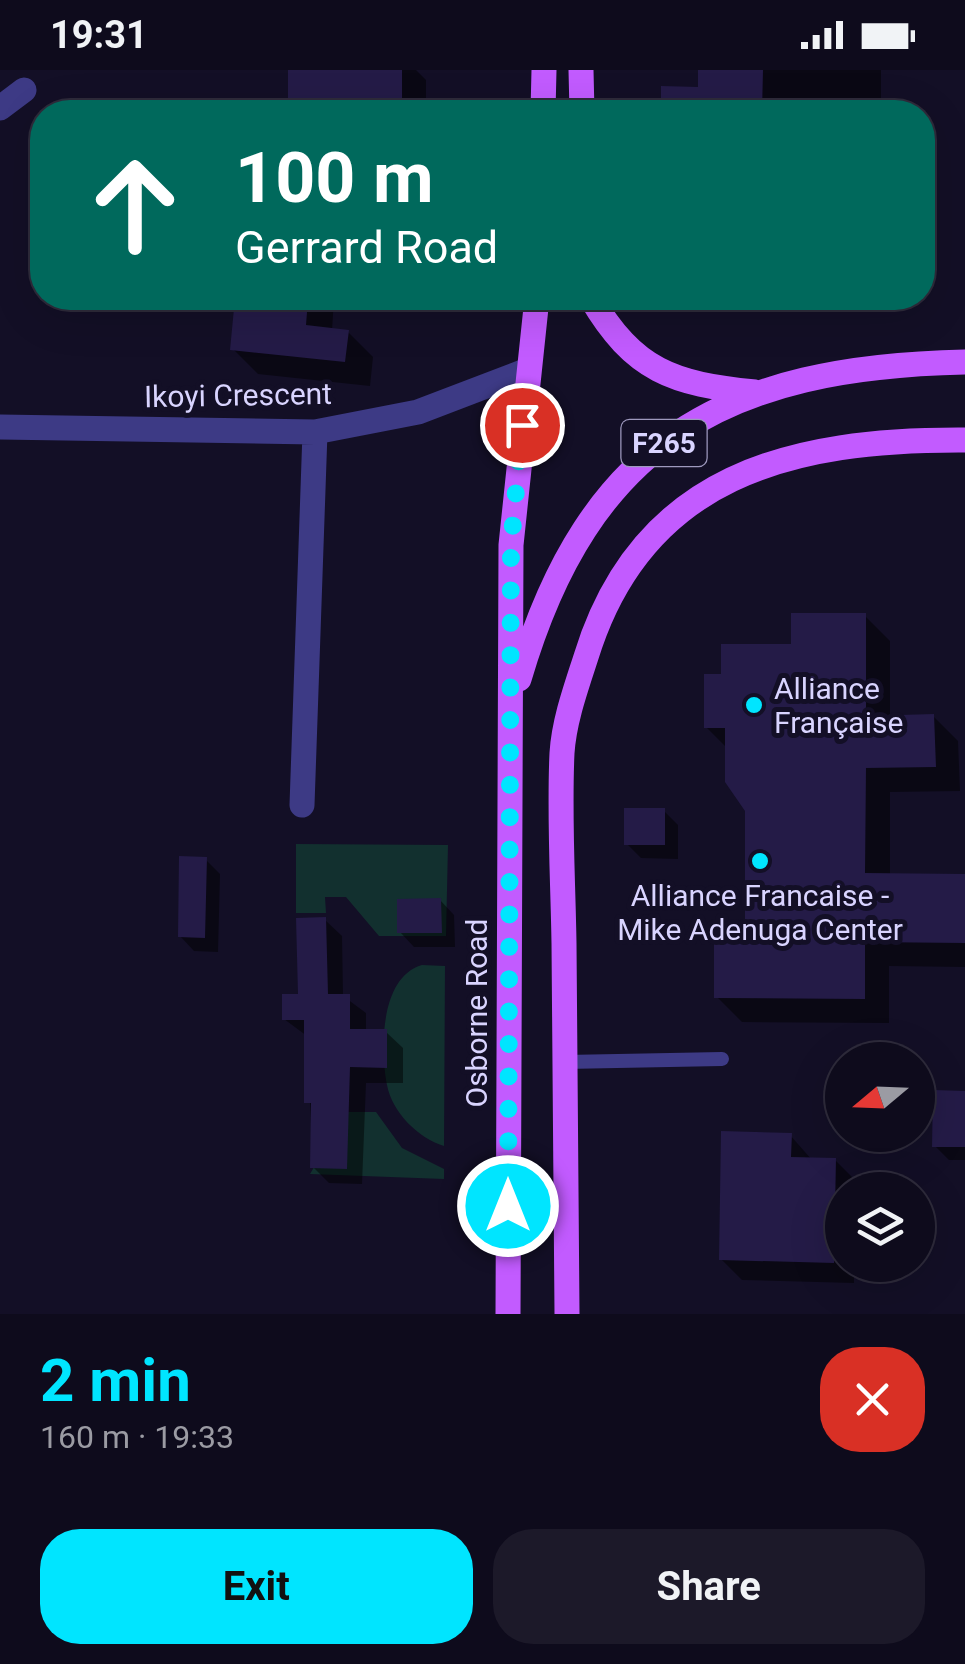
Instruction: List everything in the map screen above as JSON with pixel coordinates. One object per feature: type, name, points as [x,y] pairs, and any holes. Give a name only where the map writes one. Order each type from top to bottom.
[{"type":"main road","points":[[543,100],[544,70]]},
{"type":"main road","points":[[581,70],[582,100]]},
{"type":"main road","name":"Osborne Road","points":[[508,1314],[511,545],[535,310]]},
{"type":"main road","points":[[600,310],[640,361],[667,377],[700,387],[755,392]]},
{"type":"main road","name":"F265","points":[[510,712],[540,608],[571,549],[602,505],[648,454],[702,417],[755,392],[838,372],[965,362]]},
{"type":"main road","name":"F265","points":[[567,1314],[562,750],[596,625],[632,558],[673,514],[763,466],[828,446],[965,440]]},
{"type":"street","points":[[0,108],[24,90]]},
{"type":"street","name":"Ikoyi Crescent","points":[[0,428],[315,432],[418,412],[528,370]]},
{"type":"street","points":[[302,805],[315,432]]},
{"type":"lane","points":[[565,1062],[722,1059]]},
{"type":"green space","points":[[296,844],[448,845],[446,936],[379,936],[346,897],[325,897],[326,913],[296,913]]},
{"type":"green space","points":[[422,965],[445,966],[444,1146],[425,1137],[400,1114],[390,1095],[385,1070],[384,1034],[391,999],[408,972]]},
{"type":"green space","points":[[347,1112],[376,1112],[402,1148],[444,1169],[444,1179],[310,1174]]},
{"type":"building","points":[[288,70],[402,70],[402,100],[288,100]]},
{"type":"building","points":[[698,70],[763,70],[762,100],[661,100],[661,86],[698,87]]},
{"type":"building","points":[[234,310],[307,310],[306,325],[349,330],[345,362],[230,350]]},
{"type":"building","points":[[791,613],[866,613],[866,716],[934,714],[936,767],[866,768],[865,873],[965,874],[965,943],[865,942],[865,999],[714,998],[714,921],[745,921],[745,811],[725,782],[725,728],[704,728],[704,674],[721,674],[721,644],[791,644]]},
{"type":"building","points":[[624,808],[665,808],[665,845],[624,845]]},
{"type":"building","points":[[179,856],[207,857],[205,938],[178,937]]},
{"type":"building","points":[[441,898],[442,933],[397,933],[397,899]]},
{"type":"building","points":[[326,917],[328,994],[350,994],[350,1029],[387,1029],[387,1068],[350,1067],[347,1169],[310,1168],[311,1103],[304,1103],[304,1020],[282,1020],[282,994],[298,994],[296,918]]},
{"type":"building","points":[[935,1090],[965,1091],[965,1147],[935,1147]]},
{"type":"building","points":[[721,1131],[792,1133],[791,1157],[836,1158],[836,1172],[825,1172],[825,1263],[719,1260]]},
{"type":"place","name":"Alliance Française","points":[[754,705]]},
{"type":"place","name":"Alliance Francaise - Mike Adenuga Center","points":[[760,861]]},
{"type":"route","points":[[508,1206],[511,545],[522,425]]}]
